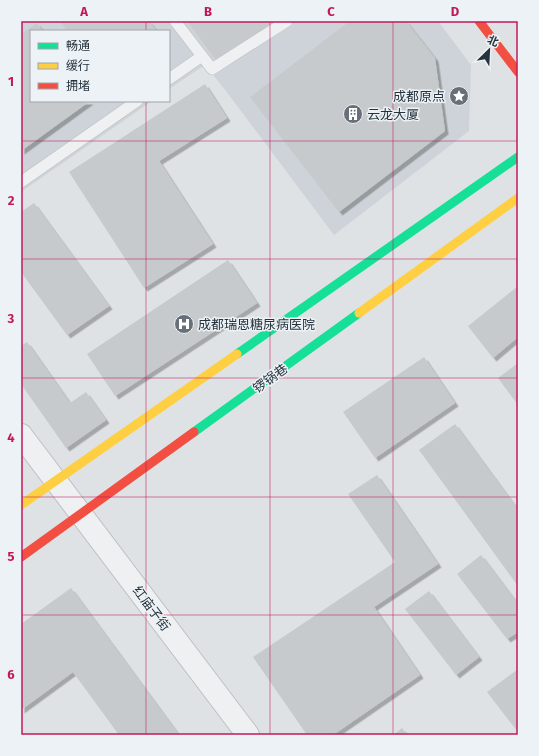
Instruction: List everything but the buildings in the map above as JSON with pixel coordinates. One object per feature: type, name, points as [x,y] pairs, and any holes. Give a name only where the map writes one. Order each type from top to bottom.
[{"type":"main road","points":[[479,21],[518,72]]},
{"type":"main road","points":[[21,505],[56,482],[518,157]]},
{"type":"main road","name":"锣锅巷","points":[[21,557],[518,198]]},
{"type":"street","name":"红庙子街","points":[[21,435],[248,735]]},
{"type":"lane","points":[[175,21],[212,69],[287,21]]},
{"type":"lane","points":[[170,78],[202,56]]},
{"type":"lane","points":[[21,182],[136,102]]},
{"type":"shaded area","name":"云龙大厦","points":[[21,21],[438,21],[471,65],[469,131],[334,235],[205,65],[170,88],[170,30],[30,30],[30,102],[151,102],[21,192]]},
{"type":"traffic: fast","points":[[237,354],[518,157]]},
{"type":"traffic: fast","points":[[194,432],[359,313]]},
{"type":"traffic: slow","points":[[359,313],[518,198]]},
{"type":"traffic: slow","points":[[21,505],[237,354]]},
{"type":"traffic: jam","points":[[479,21],[518,72]]},
{"type":"traffic: jam","points":[[21,557],[194,432]]},
{"type":"place","name":"成都原点","points":[[459,96]]},
{"type":"place","name":"云龙大厦","points":[[353,114]]},
{"type":"place","name":"成都瑞恩糖尿病医院","points":[[184,324]]}]
